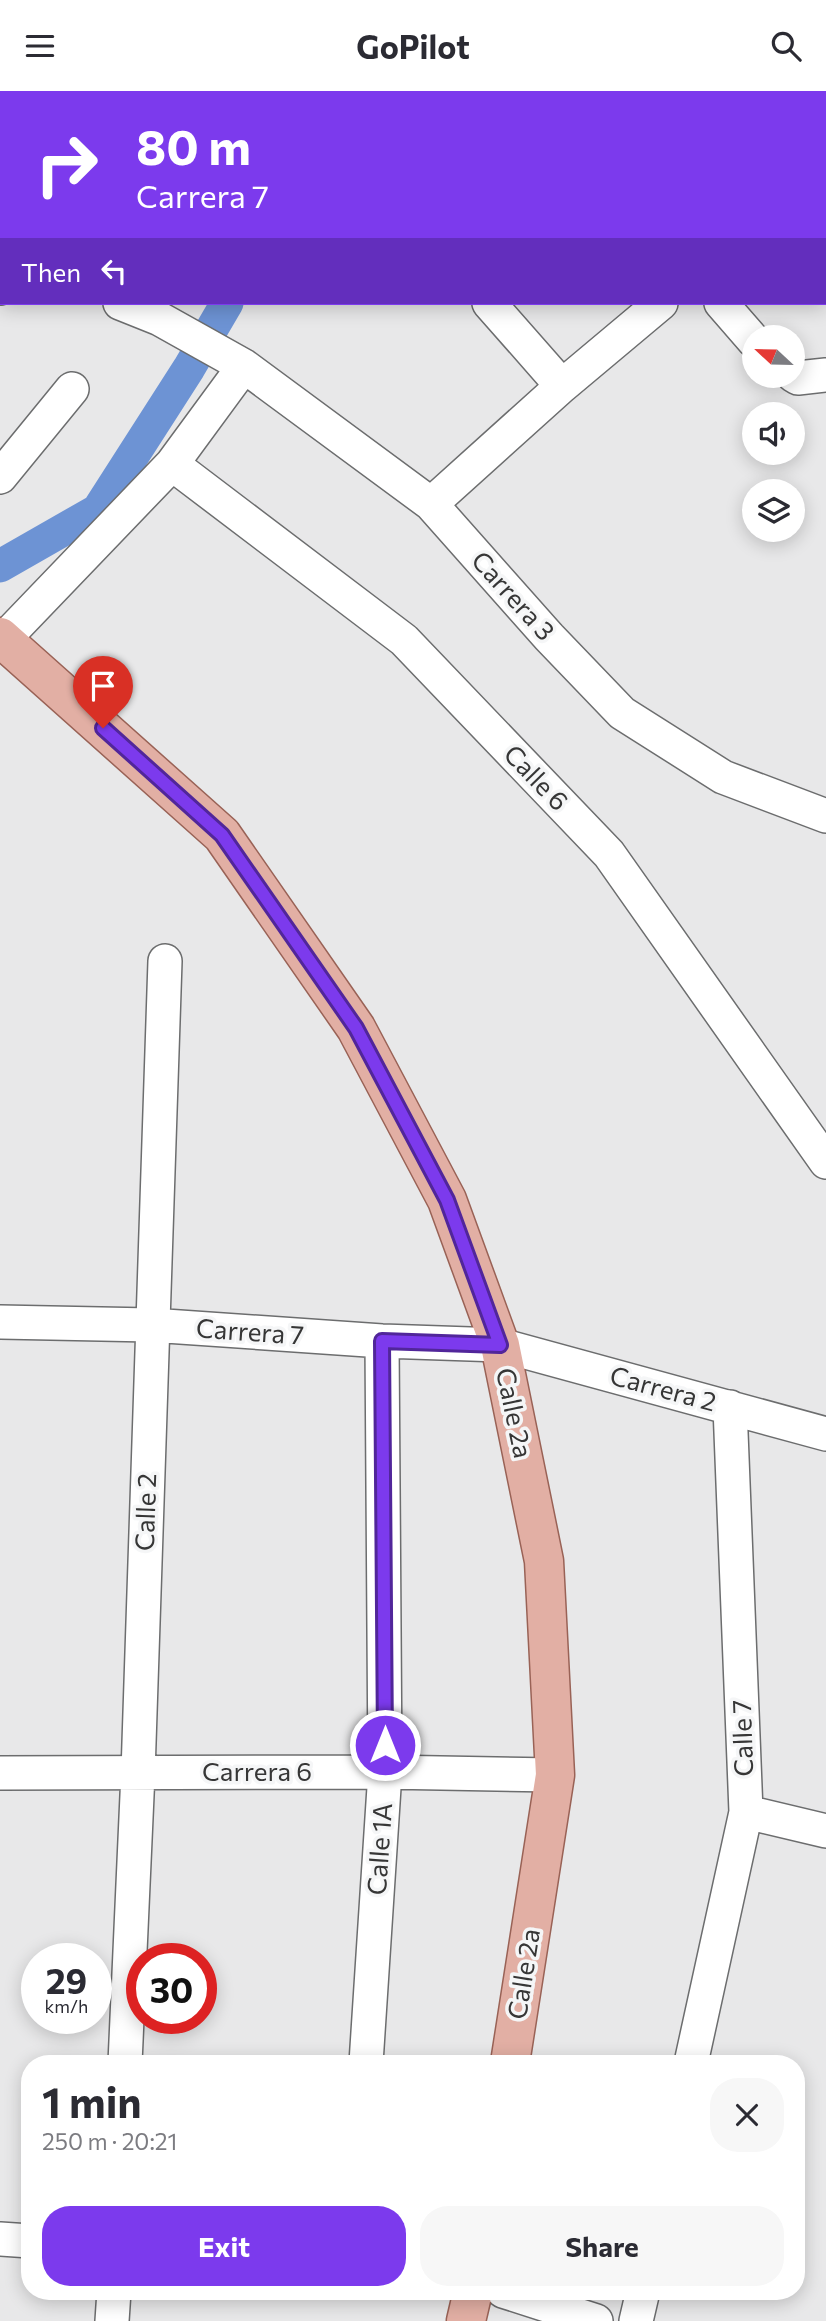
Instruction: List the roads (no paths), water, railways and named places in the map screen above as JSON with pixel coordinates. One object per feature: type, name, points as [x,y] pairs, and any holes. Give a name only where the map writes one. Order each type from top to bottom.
[{"type":"main road","name":"Calle 2a","points":[[2,638],[222,835],[230,846],[356,1028],[447,1200],[500,1345],[544,1561],[555,1775],[511,2055]]},
{"type":"main road","points":[[467,2321],[471,2300]]},
{"type":"street","name":"Carrera 3","points":[[125,305],[160,319],[244,366],[431,504],[549,637],[622,713],[723,777],[826,816]]},
{"type":"street","points":[[491,305],[562,386]]},
{"type":"street","points":[[431,504],[562,386],[659,305]]},
{"type":"street","points":[[723,305],[742,327]]},
{"type":"street","points":[[2,638],[172,464],[244,366]]},
{"type":"street","points":[[805,378],[826,375]]},
{"type":"street","points":[[0,477],[72,389]]},
{"type":"street","name":"Calle 6","points":[[172,464],[404,640],[609,854],[826,1162]]},
{"type":"street","name":"Calle 2","points":[[125,2055],[138,1773],[165,961]]},
{"type":"street","name":"Carrera 7","points":[[0,1322],[151,1325],[382,1341],[500,1345]]},
{"type":"street","name":"Calle 1A","points":[[367,2055],[385,1772],[382,1341]]},
{"type":"street","name":"Carrera 2","points":[[500,1345],[826,1434]]},
{"type":"street","name":"Calle 7","points":[[693,2055],[746,1812],[730,1407]]},
{"type":"street","name":"Carrera 6","points":[[0,1773],[385,1772],[555,1775]]},
{"type":"street","points":[[746,1812],[826,1831]]},
{"type":"street","points":[[0,2239],[21,2240]]},
{"type":"street","points":[[112,2321],[113,2300]]},
{"type":"street","points":[[531,2300],[596,2321]]},
{"type":"street","points":[[636,2321],[640,2300]]},
{"type":"waterway","points":[[0,566],[98,510],[226,305]]}]
